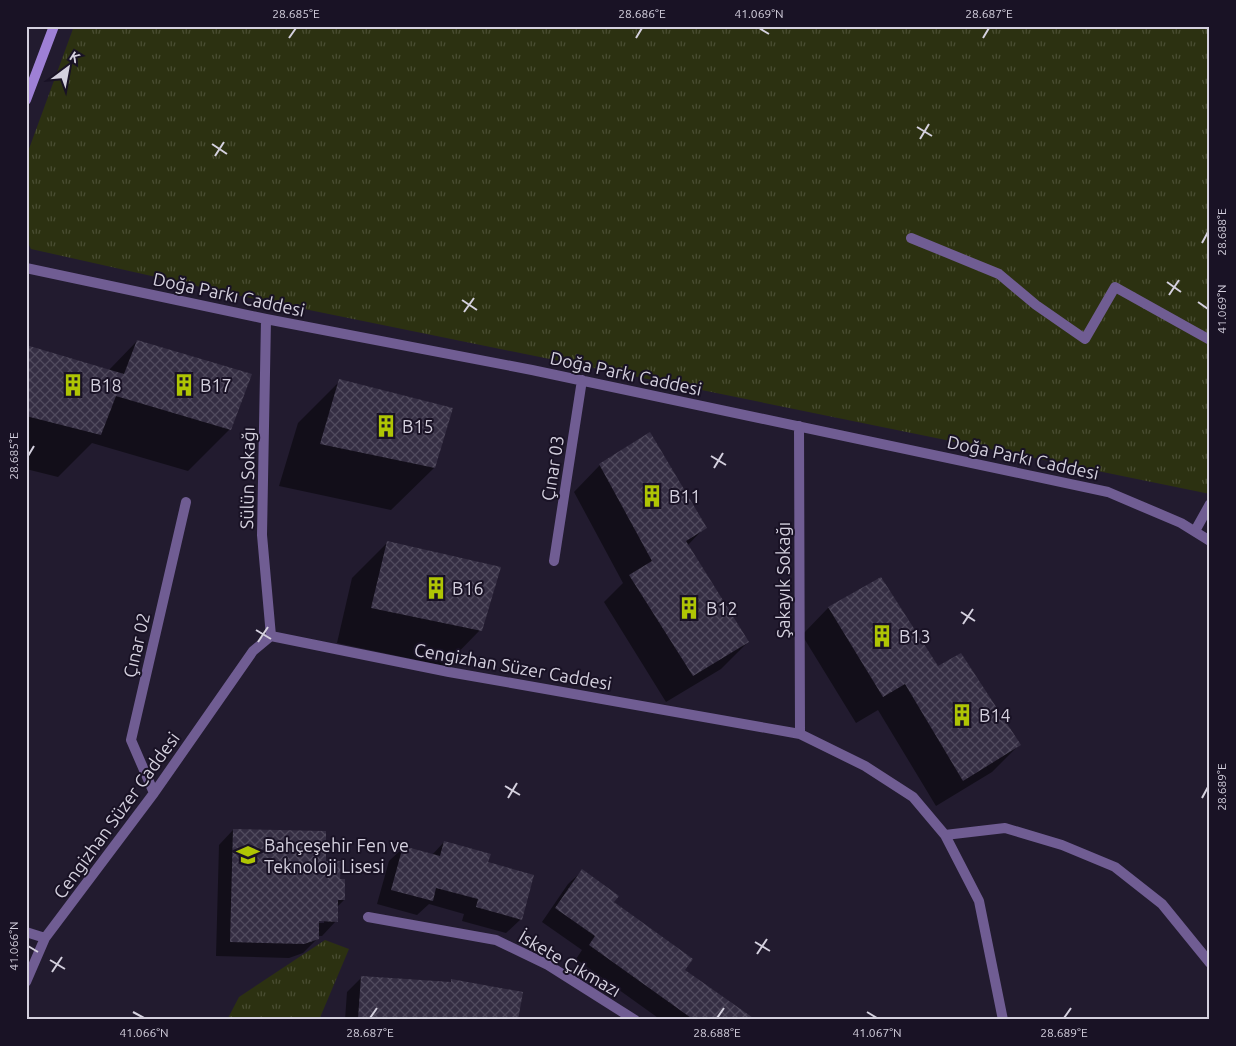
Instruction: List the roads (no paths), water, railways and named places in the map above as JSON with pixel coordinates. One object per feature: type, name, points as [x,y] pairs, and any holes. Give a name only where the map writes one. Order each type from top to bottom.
[{"type":"main road","points":[[26,100],[54,26]]},
{"type":"street","points":[[911,238],[999,274],[1036,305],[1085,339],[1115,287],[1210,340]]},
{"type":"street","name":"Doğa Parkı Caddesi","points":[[26,268],[266,319],[582,380],[1108,492],[1181,523],[1210,541]]},
{"type":"street","name":"Sülün Sokağı","points":[[266,319],[262,534],[271,636]]},
{"type":"street","name":"Çınar 03","points":[[554,561],[582,380]]},
{"type":"street","name":"Şakayık Sokağı","points":[[799,426],[800,734]]},
{"type":"street","name":"Çınar 02","points":[[154,793],[131,740],[186,502]]},
{"type":"street","points":[[1194,531],[1210,504]]},
{"type":"street","name":"Cengizhan Süzer Caddesi","points":[[26,982],[45,938],[154,793],[252,651],[271,636],[450,672],[800,734],[865,766],[913,797],[945,835],[979,901],[1003,1020]]},
{"type":"street","points":[[945,835],[1005,828],[1062,845],[1115,867],[1162,904],[1210,963]]},
{"type":"street","name":"İskete Çıkmazı","points":[[368,917],[496,940],[548,965],[635,1020]]},
{"type":"street","points":[[26,932],[45,938]]},
{"type":"place","name":"B18","points":[[73,385]]},
{"type":"place","name":"B17","points":[[184,385]]},
{"type":"place","name":"B15","points":[[386,426]]},
{"type":"place","name":"B11","points":[[652,496]]},
{"type":"place","name":"B16","points":[[436,588]]},
{"type":"place","name":"B12","points":[[689,608]]},
{"type":"place","name":"B13","points":[[882,636]]},
{"type":"place","name":"B14","points":[[962,715]]},
{"type":"place","name":"Bahçeşehir Fen ve Teknoloji Lisesi","points":[[248,855]]}]
